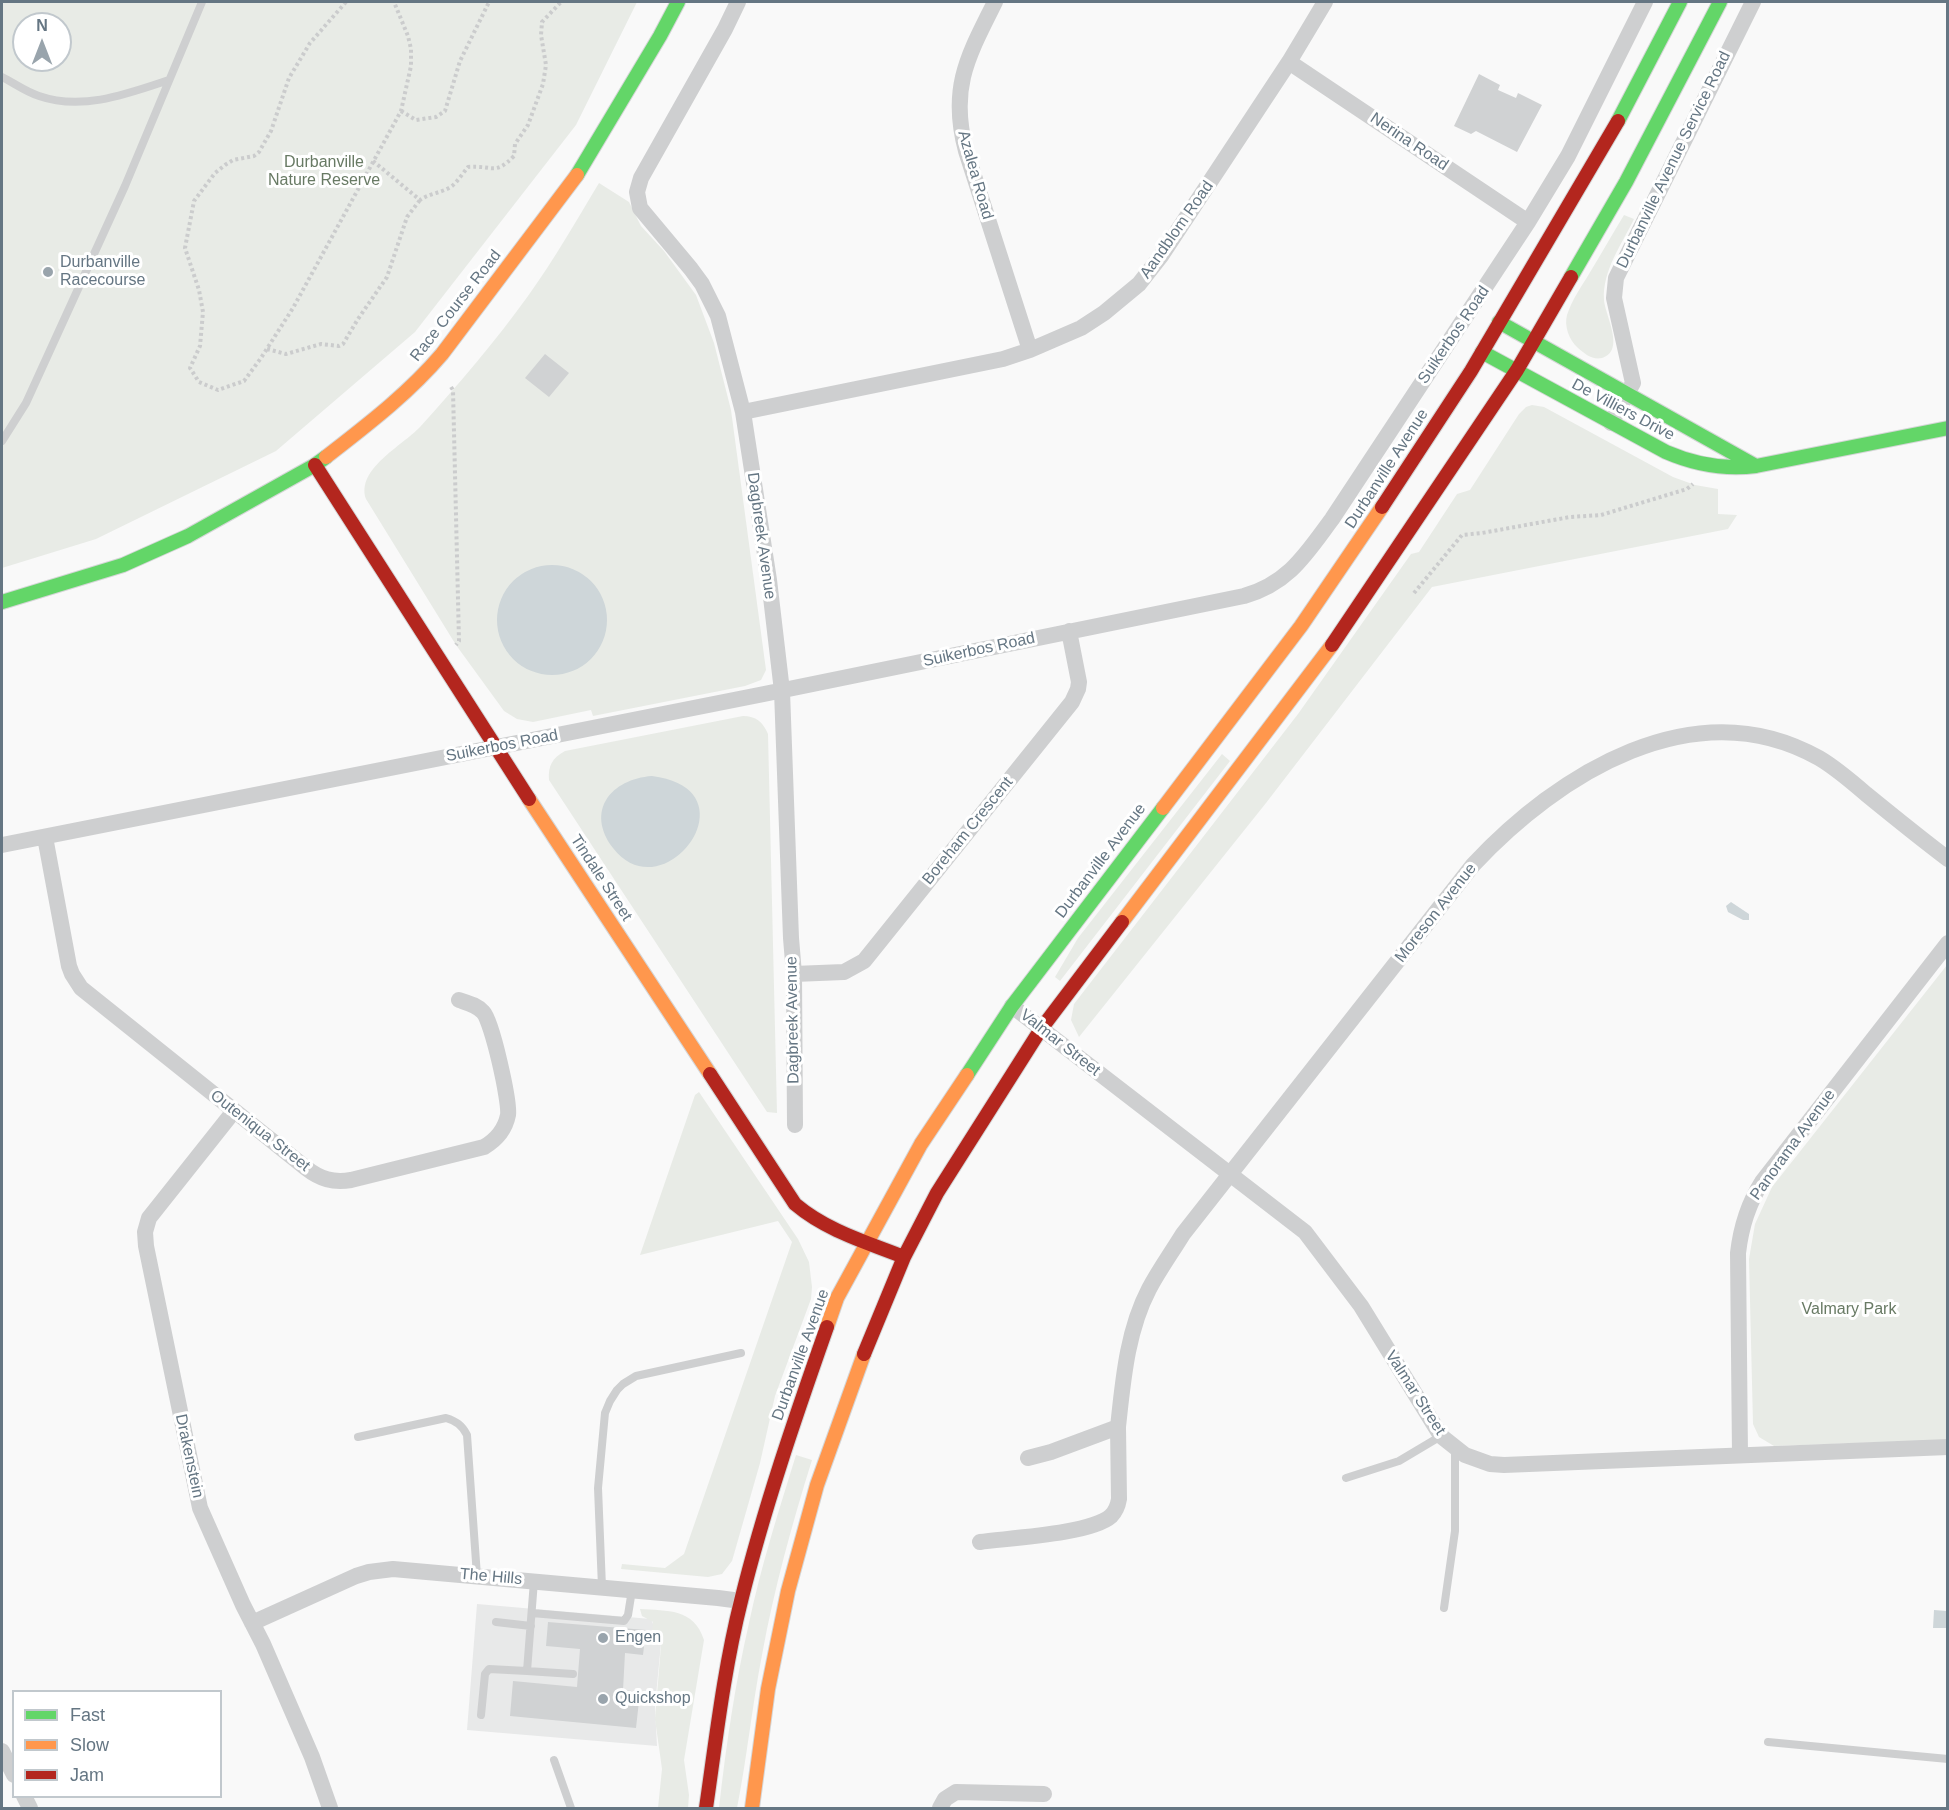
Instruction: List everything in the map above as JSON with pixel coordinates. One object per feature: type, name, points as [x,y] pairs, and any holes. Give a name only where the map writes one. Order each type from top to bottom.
[{"type":"main road","name":"Race Course Road","points":[[2,602],[123,565],[189,536],[315,465],[389,407],[422,377],[442,354],[581,170],[678,2]]},
{"type":"main road","name":"Durbanville Avenue","points":[[706,1809],[725,1677],[741,1601],[769,1498],[837,1298],[921,1144],[1012,1006],[1347,560],[1482,352],[1626,107],[1680,2]]},
{"type":"main road","points":[[752,1809],[768,1689],[799,1549],[817,1485],[847,1398],[904,1257],[927,1211],[954,1164],[1041,1029],[1330,649],[1517,370],[1626,182],[1720,2]]},
{"type":"main road","name":"De Villiers Drive","points":[[1499,322],[1756,466]]},
{"type":"main road","name":"De Villiers Drive","points":[[1482,352],[1666,452],[1696,464],[1736,470],[1947,428]]},
{"type":"main road","name":"Tindale Street","points":[[315,465],[495,747],[795,1204],[816,1221],[904,1257]]},
{"type":"street","name":"Dagbreek Avenue","points":[[738,2],[641,178],[637,192],[644,215],[692,269],[710,300],[724,333],[743,412],[782,691],[794,974],[795,1125]]},
{"type":"street","name":"Azalea Road","points":[[995,2],[963,71],[959,120],[966,151],[1030,350]]},
{"type":"street","name":"Aandblom Road","points":[[743,412],[1003,359],[1081,328],[1104,313],[1139,284],[1161,256],[1289,62],[1325,2]]},
{"type":"street","name":"Suikerbos Road","points":[[2,845],[782,691],[1244,596],[1270,586],[1300,562],[1332,519],[1528,222],[1568,156],[1645,2]]},
{"type":"street","name":"Durbanville Avenue Service Road","points":[[1611,423],[1633,383],[1614,298],[1617,278],[1753,2]]},
{"type":"street","name":"Nerina Road","points":[[1289,62],[1528,222]]},
{"type":"street","name":"Boreham Crescent","points":[[794,974],[844,972],[864,961],[1072,702],[1078,689],[1079,675],[1069,631]]},
{"type":"street","name":"Moreson Avenue","points":[[980,1542],[1065,1532],[1110,1517],[1118,1505],[1118,1427],[1124,1371],[1134,1328],[1148,1290],[1183,1234],[1473,866],[1523,816],[1551,795],[1594,768],[1668,740],[1690,735],[1733,732],[1777,740],[1820,758],[1947,860]]},
{"type":"street","name":"Outeniqua Street","points":[[45,837],[69,966],[76,981],[87,994],[314,1175],[333,1181],[351,1180],[484,1148],[499,1135],[509,1107],[488,1017],[476,1006],[459,1000]]},
{"type":"street","name":"Panorama Avenue","points":[[1740,1455],[1738,1253],[1741,1231],[1748,1209],[1762,1182],[1947,943]]},
{"type":"street","name":"Valmar Street","points":[[1012,1006],[1305,1232],[1360,1306],[1442,1436],[1455,1449],[1477,1460],[1504,1465],[1947,1447]]},
{"type":"street","name":"Drakenstein","points":[[234,1111],[149,1218],[145,1232],[168,1358],[201,1508],[312,1757],[330,1809]]},
{"type":"street","points":[[1028,1458],[1051,1452],[1118,1427]]},
{"type":"street","name":"The Hills","points":[[252,1623],[356,1576],[369,1572],[403,1569],[741,1601]]},
{"type":"street","points":[[2,1751],[12,1771]]},
{"type":"street","points":[[940,1809],[945,1799],[956,1792],[1044,1794]]},
{"type":"lane","points":[[2,441],[26,403],[125,186],[202,2]]},
{"type":"lane","points":[[2,77],[36,95],[59,102],[86,102],[127,94],[169,80]]},
{"type":"lane","points":[[602,1587],[598,1488],[603,1426],[610,1401],[623,1384],[636,1376],[741,1353]]},
{"type":"lane","points":[[358,1437],[446,1418],[453,1420],[464,1429],[467,1435],[477,1576]]},
{"type":"lane","points":[[1346,1478],[1399,1461],[1442,1436]]},
{"type":"lane","points":[[1444,1608],[1455,1531],[1455,1449]]},
{"type":"lane","points":[[527,1671],[534,1581]]},
{"type":"lane","points":[[532,1613],[624,1621],[628,1615],[632,1590]]},
{"type":"lane","points":[[496,1623],[531,1626]]},
{"type":"lane","points":[[481,1715],[485,1674],[489,1669],[573,1674]]},
{"type":"lane","points":[[1768,1742],[1947,1759]]},
{"type":"lane","points":[[554,1760],[571,1809]]},
{"type":"path","points":[[346,2],[310,43],[289,78],[282,93],[275,122],[259,152],[254,156],[233,160],[225,165],[215,173],[194,201],[185,248],[199,290],[203,312],[200,346],[190,368],[199,382],[218,390],[244,381],[267,349],[293,308],[401,111],[411,66],[411,49],[394,2]]},
{"type":"path","points":[[401,111],[416,120],[436,117],[445,111],[460,61],[489,2]]},
{"type":"path","points":[[267,349],[286,354],[321,344],[339,346],[343,344],[387,277],[407,217],[420,200],[453,185],[468,167],[502,168],[514,156],[514,144],[528,124],[543,84],[546,65],[541,35],[542,22],[561,2]]},
{"type":"path","points":[[373,161],[420,200]]},
{"type":"path","points":[[451,387],[453,390],[459,641],[456,645]]},
{"type":"path","points":[[1414,593],[1462,535],[1570,517],[1601,515],[1687,489],[1695,482]]},
{"type":"shaded area","points":[[552,565],[573,569],[591,581],[603,599],[607,620],[603,641],[591,659],[573,671],[552,675],[531,671],[513,659],[501,641],[497,620],[501,599],[513,581],[531,569]]},
{"type":"shaded area","points":[[652,776],[683,786],[697,802],[699,822],[691,842],[675,858],[655,866],[634,864],[613,848],[605,834],[602,822],[602,810],[614,790],[637,778]]},
{"type":"shaded area","points":[[1731,902],[1749,914],[1749,920],[1743,920],[1728,912],[1726,906]]},
{"type":"shaded area","points":[[477,1604],[651,1619],[654,1626],[662,1633],[655,1706],[657,1746],[467,1730]]},
{"type":"shaded area","points":[[1934,1610],[1947,1611],[1947,1628],[1933,1628]]},
{"type":"green space","name":"Durbanville Nature Reserve","points":[[2,2],[637,2],[576,125],[415,332],[276,451],[96,539],[2,568]]},
{"type":"green space","points":[[599,183],[629,202],[641,226],[664,251],[696,295],[714,343],[731,410],[766,670],[761,680],[745,686],[593,716],[591,710],[533,722],[517,719],[504,711],[456,645],[366,499],[365,488],[374,468],[420,427],[503,330],[547,268]]},
{"type":"green space","points":[[1624,215],[1634,219],[1609,268],[1604,289],[1613,348],[1602,358],[1595,358],[1583,352],[1572,341],[1566,319],[1571,304]]},
{"type":"green space","points":[[1532,405],[1544,407],[1673,477],[1695,485],[1718,489],[1718,514],[1737,515],[1728,529],[1432,587],[1266,803],[1079,1037],[1071,1020],[1074,1004],[1298,714],[1411,554],[1419,552],[1457,494],[1470,490],[1519,414]]},
{"type":"green space","points":[[743,716],[758,720],[768,734],[777,1113],[767,1112],[549,780],[552,763],[565,751]]},
{"type":"green space","points":[[1222,754],[1230,761],[1060,981],[1055,977],[1078,938]]},
{"type":"green space","name":"Valmary Park","points":[[1947,965],[1947,1440],[1774,1446],[1759,1437],[1753,1424],[1749,1259],[1755,1224],[1772,1187]]},
{"type":"green space","points":[[699,1092],[798,1239],[809,1262],[812,1287],[811,1299],[775,1396],[760,1463],[732,1561],[722,1574],[708,1577],[621,1569],[622,1564],[665,1568],[684,1554],[792,1242],[778,1221],[640,1255],[695,1095]]},
{"type":"green space","points":[[796,1455],[812,1460],[772,1606],[758,1674],[737,1808],[719,1808],[731,1715],[744,1646],[765,1559]]},
{"type":"green space","points":[[640,1609],[678,1613],[694,1622],[704,1640],[684,1760],[689,1795],[688,1808],[658,1808],[662,1769],[655,1719],[662,1633],[652,1632],[653,1622],[642,1616]]},
{"type":"building","points":[[1479,74],[1500,85],[1498,90],[1516,98],[1518,93],[1542,105],[1517,152],[1476,131],[1471,134],[1454,126]]},
{"type":"building","points":[[545,354],[569,373],[549,397],[525,378]]},
{"type":"building","points":[[548,1622],[646,1630],[643,1655],[625,1653],[623,1690],[640,1692],[636,1728],[510,1716],[513,1681],[577,1687],[580,1649],[546,1646]]},
{"type":"traffic: fast","points":[[577,175],[678,2]]},
{"type":"traffic: fast","points":[[1618,121],[1680,2]]},
{"type":"traffic: fast","points":[[1571,277],[1626,182],[1720,2]]},
{"type":"traffic: fast","points":[[1499,322],[1756,466]]},
{"type":"traffic: fast","points":[[1482,352],[1666,452],[1710,465],[1756,466],[1948,428]]},
{"type":"traffic: fast","points":[[2,602],[123,565],[188,536],[326,457]]},
{"type":"traffic: fast","points":[[967,1075],[1012,1006],[1163,808]]},
{"type":"traffic: slow","points":[[326,457],[372,421],[429,369],[577,175]]},
{"type":"traffic: slow","points":[[1163,808],[1301,626],[1382,507]]},
{"type":"traffic: slow","points":[[1122,922],[1332,645]]},
{"type":"traffic: slow","points":[[529,799],[710,1074]]},
{"type":"traffic: slow","points":[[827,1327],[837,1298],[921,1144],[967,1075]]},
{"type":"traffic: slow","points":[[752,1808],[768,1689],[788,1591],[817,1485],[864,1354]]},
{"type":"traffic: jam","points":[[1382,507],[1471,371],[1618,121]]},
{"type":"traffic: jam","points":[[1332,645],[1517,370],[1571,277]]},
{"type":"traffic: jam","points":[[315,465],[529,799]]},
{"type":"traffic: jam","points":[[864,1354],[904,1257],[937,1193],[1041,1029],[1122,922]]},
{"type":"traffic: jam","points":[[710,1074],[795,1204],[834,1229],[904,1257]]},
{"type":"traffic: jam","points":[[706,1808],[725,1678],[741,1601],[770,1497],[827,1327]]},
{"type":"place","name":"Durbanville Racecourse","points":[[48,272]]},
{"type":"place","name":"Engen","points":[[603,1638]]},
{"type":"place","name":"Quickshop","points":[[603,1699]]}]
